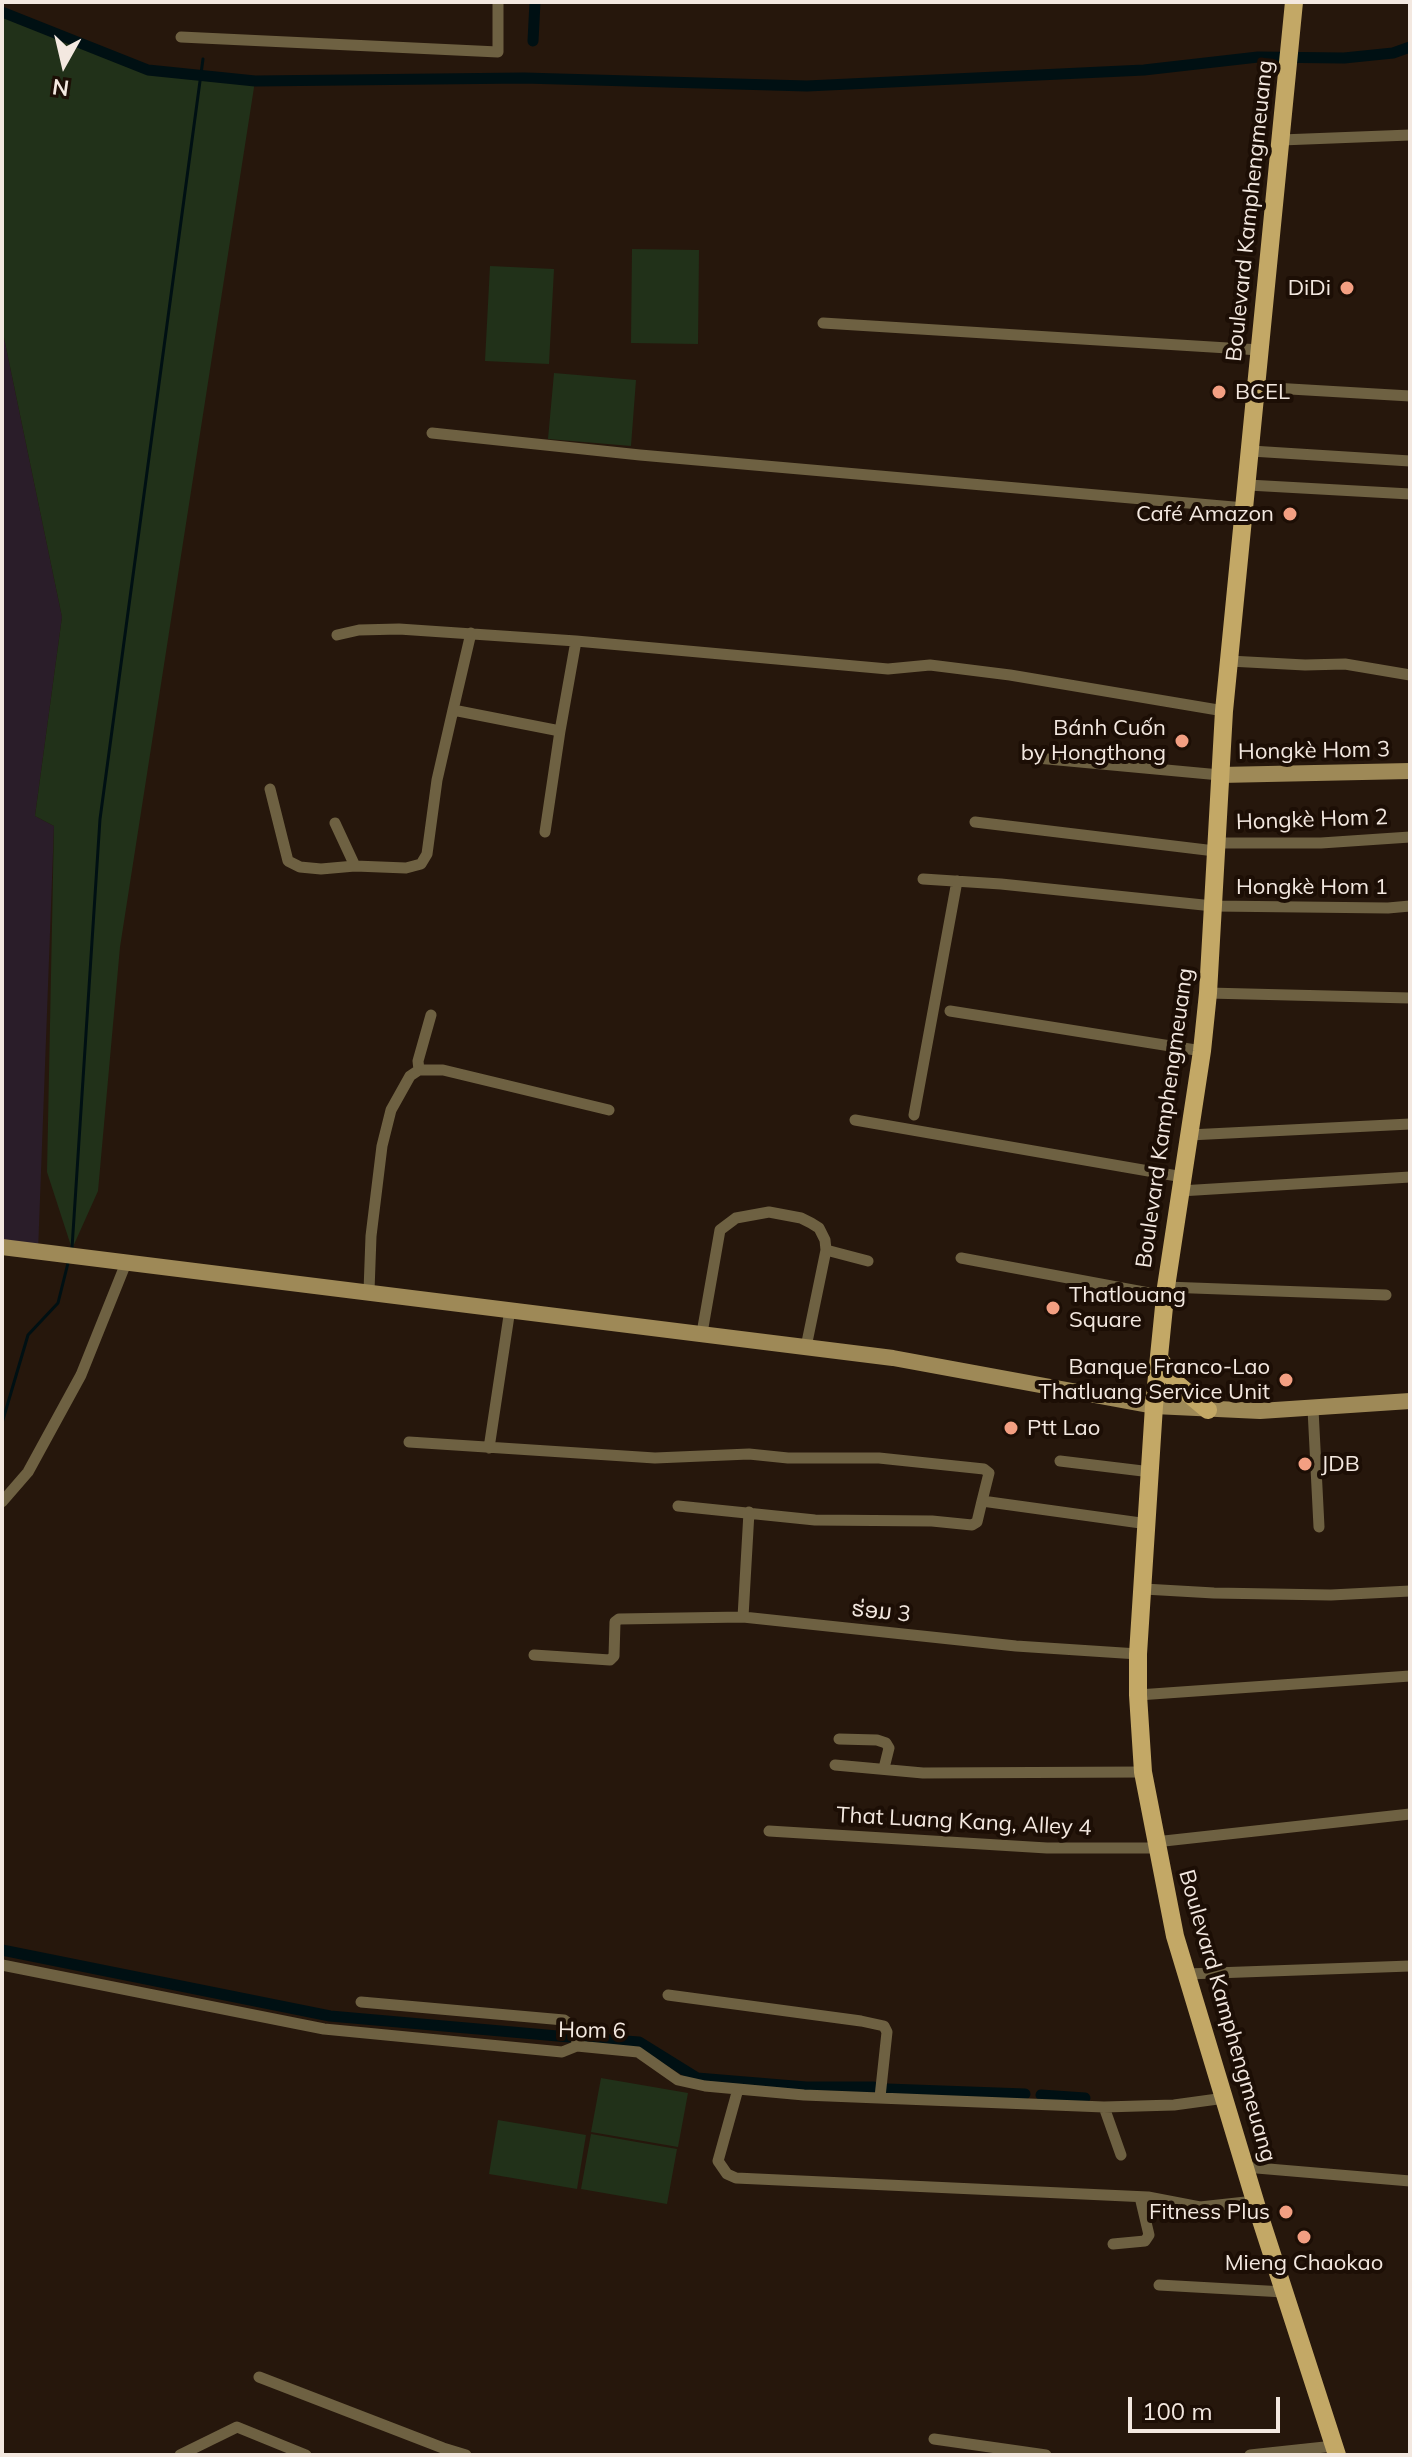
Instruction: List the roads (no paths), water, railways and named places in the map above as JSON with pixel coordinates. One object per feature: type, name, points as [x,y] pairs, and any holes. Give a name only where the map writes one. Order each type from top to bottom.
[{"type":"main road","name":"Boulevard Kamphengmeuang","points":[[1294,2],[1224,711],[1208,993],[1166,1291],[1154,1406],[1138,1695],[1143,1772],[1175,1936],[1255,2201],[1336,2451]]},
{"type":"main road","name":"Hongkè Hom 3","points":[[1220,775],[1410,771]]},
{"type":"main road","points":[[2,1247],[893,1358],[1154,1406],[1208,1410],[1313,1409],[1410,1401]]},
{"type":"main road","points":[[1159,1358],[1177,1384],[1208,1410]]},
{"type":"street","points":[[181,37],[498,52],[498,2]]},
{"type":"street","points":[[1281,140],[1410,135]]},
{"type":"street","points":[[823,323],[1260,350]]},
{"type":"street","points":[[1256,387],[1410,396]]},
{"type":"street","points":[[432,433],[687,460],[1245,508]]},
{"type":"street","points":[[1251,451],[1410,461]]},
{"type":"street","points":[[1248,485],[1410,494]]},
{"type":"street","points":[[337,635],[359,630],[399,629],[576,641],[888,669],[930,665],[1010,675],[1224,711]]},
{"type":"street","points":[[270,789],[288,861],[300,867],[406,868],[421,864],[427,854],[437,780],[471,633]]},
{"type":"street","points":[[545,832],[576,641]]},
{"type":"street","points":[[1229,661],[1345,664],[1410,675]]},
{"type":"street","points":[[453,710],[560,731]]},
{"type":"street","points":[[1037,758],[1220,775]]},
{"type":"street","name":"Hongkè Hom 2","points":[[975,822],[1215,847],[1410,837]]},
{"type":"street","points":[[335,823],[355,866]]},
{"type":"street","name":"Hongkè Hom 1","points":[[923,879],[1213,906],[1410,906]]},
{"type":"street","points":[[914,1115],[957,881]]},
{"type":"street","points":[[1208,993],[1410,998]]},
{"type":"street","points":[[950,1011],[1202,1051]]},
{"type":"street","points":[[419,1070],[418,1061],[431,1015]]},
{"type":"street","points":[[369,1291],[374,1205],[382,1146],[391,1110],[410,1076],[419,1070],[443,1070],[609,1110]]},
{"type":"street","points":[[855,1120],[1181,1184],[1410,1177]]},
{"type":"street","points":[[1189,1135],[1410,1124]]},
{"type":"street","points":[[702,1333],[720,1230],[729,1222],[769,1212],[801,1218],[819,1228],[826,1250],[806,1347]]},
{"type":"street","points":[[826,1250],[868,1261]]},
{"type":"street","points":[[961,1258],[1166,1291],[1386,1295]]},
{"type":"street","points":[[2,1502],[28,1472],[75,1387],[126,1263]]},
{"type":"street","points":[[489,1448],[510,1309]]},
{"type":"street","points":[[1313,1409],[1319,1527]]},
{"type":"street","points":[[409,1442],[655,1458],[749,1454],[788,1458],[879,1458],[984,1469],[989,1473],[977,1522],[972,1525],[932,1521],[815,1520],[678,1506]]},
{"type":"street","points":[[1060,1461],[1151,1472]]},
{"type":"street","points":[[982,1501],[1148,1524]]},
{"type":"street","points":[[743,1617],[749,1512]]},
{"type":"street","points":[[1144,1589],[1331,1595],[1410,1591]]},
{"type":"street","name":"ຮ່ອມ 3","points":[[534,1655],[610,1660],[614,1656],[615,1622],[619,1619],[743,1617],[1016,1646],[1138,1654]]},
{"type":"street","points":[[1138,1695],[1410,1676]]},
{"type":"street","points":[[839,1739],[886,1743],[889,1748],[884,1768]]},
{"type":"street","points":[[835,1765],[923,1773],[1143,1772]]},
{"type":"street","name":"That Luang Kang, Alley 4","points":[[769,1831],[1032,1847],[1155,1845],[1410,1814]]},
{"type":"street","name":"Hom 6","points":[[2,1965],[324,2029],[562,2052],[577,2046],[638,2052],[686,2083],[738,2089],[1104,2107],[1174,2105],[1225,2098]]},
{"type":"street","points":[[1187,1974],[1410,1966]]},
{"type":"street","points":[[668,1995],[884,2026],[887,2032],[880,2097]]},
{"type":"street","points":[[361,2002],[564,2020],[576,2029],[577,2046]]},
{"type":"street","points":[[738,2089],[718,2161],[721,2169],[736,2178],[1159,2198],[1200,2207],[1255,2201]]},
{"type":"street","points":[[1104,2107],[1121,2155]]},
{"type":"street","points":[[1245,2167],[1410,2181]]},
{"type":"street","points":[[1113,2244],[1145,2241],[1149,2235],[1140,2197]]},
{"type":"street","points":[[1159,2285],[1284,2292]]},
{"type":"street","points":[[259,2377],[465,2455]]},
{"type":"street","points":[[180,2455],[237,2427],[306,2455]]},
{"type":"street","points":[[934,2439],[1046,2455]]},
{"type":"street","points":[[1250,2455],[1336,2451]]},
{"type":"waterway","points":[[533,41],[535,2]]},
{"type":"waterway","points":[[2,12],[148,70],[255,81],[524,78],[807,86],[1144,70],[1258,57],[1344,58],[1393,53],[1410,47]]},
{"type":"waterway","points":[[72,1248],[100,819],[203,59]]},
{"type":"waterway","points":[[2,1423],[28,1335],[58,1303],[69,1259]]},
{"type":"waterway","points":[[2,1950],[330,2016],[569,2037]]},
{"type":"waterway","points":[[585,2038],[639,2042],[697,2078],[806,2087],[874,2087]]},
{"type":"waterway","points":[[887,2089],[1025,2094]]},
{"type":"waterway","points":[[1041,2095],[1085,2098]]},
{"type":"place","name":"DiDi","points":[[1347,288]]},
{"type":"place","name":"BCEL","points":[[1219,392]]},
{"type":"place","name":"Café Amazon","points":[[1290,514]]},
{"type":"place","name":"Bánh Cuốn by Hongthong","points":[[1182,741]]},
{"type":"place","name":"Thatlouang Square","points":[[1053,1308]]},
{"type":"place","name":"Banque Franco-Lao Thatluang Service Unit","points":[[1286,1380]]},
{"type":"place","name":"Ptt Lao","points":[[1011,1428]]},
{"type":"place","name":"JDB","points":[[1305,1464]]},
{"type":"place","name":"Fitness Plus","points":[[1286,2212]]},
{"type":"place","name":"Mieng Chaokao","points":[[1304,2237]]}]
